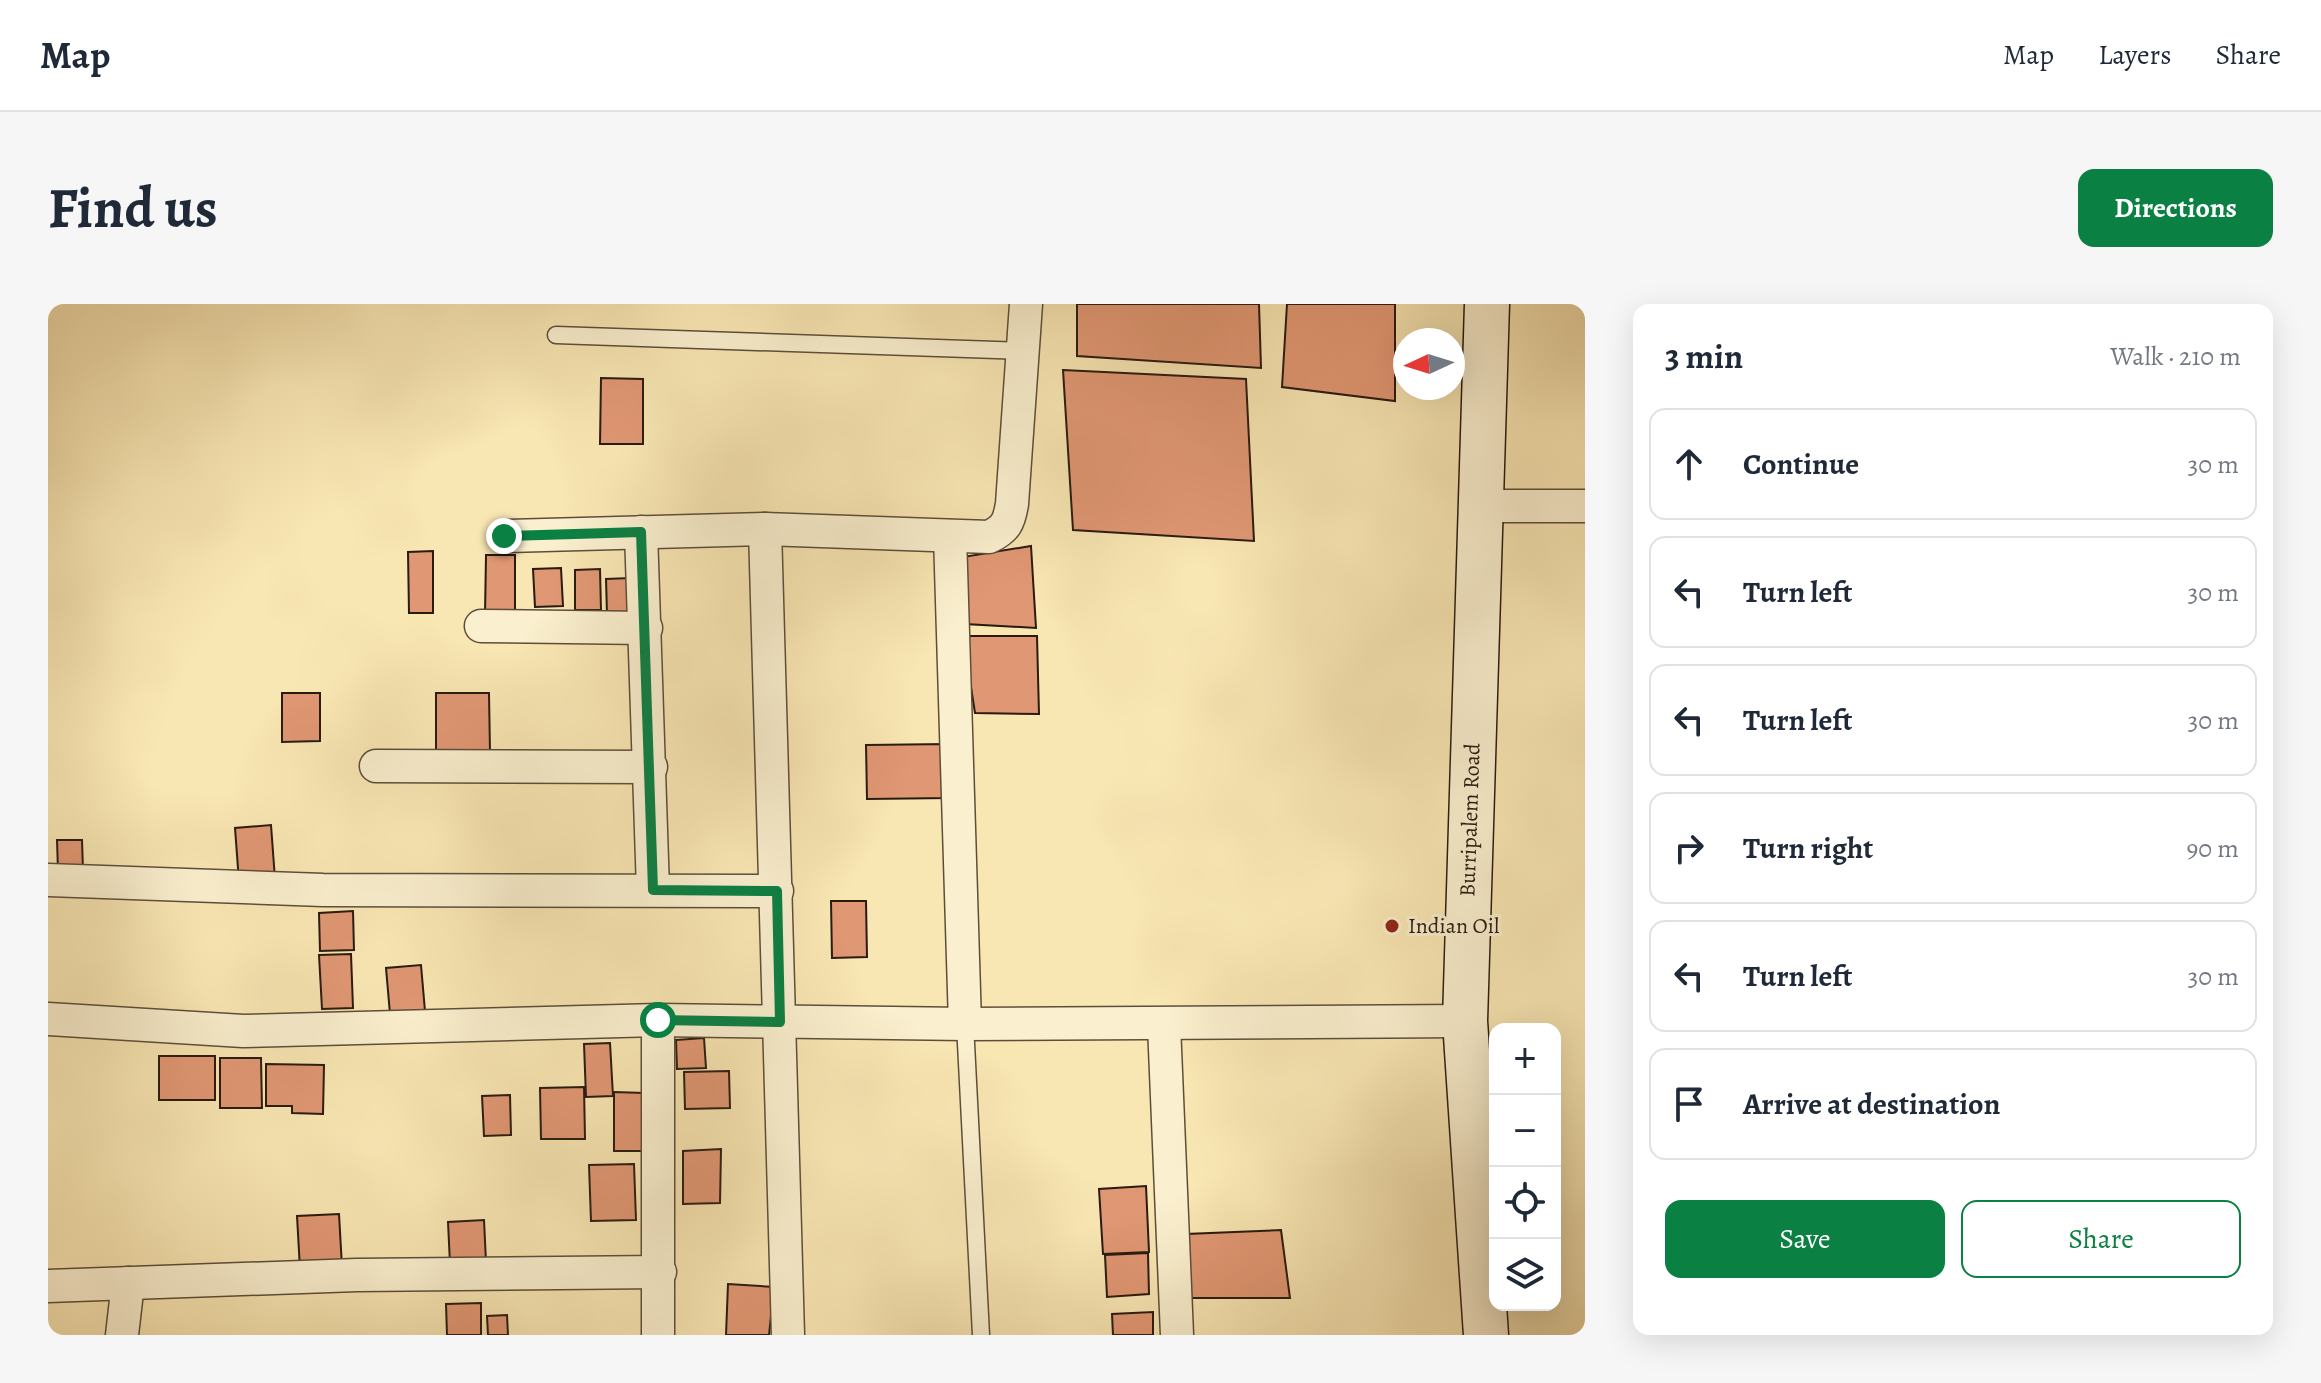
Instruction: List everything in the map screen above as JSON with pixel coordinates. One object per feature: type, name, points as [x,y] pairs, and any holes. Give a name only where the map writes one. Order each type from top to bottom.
[{"type":"main road","name":"Burripalem Road","points":[[1486,1335],[1465,1021],[1487,304]]},
{"type":"street","points":[[504,536],[765,529],[989,537],[1002,531],[1010,520],[1026,304]]},
{"type":"street","points":[[1479,506],[1585,506]]},
{"type":"street","points":[[765,529],[788,1335]]},
{"type":"street","points":[[641,532],[653,890]]},
{"type":"street","points":[[950,536],[965,1024]]},
{"type":"street","points":[[481,626],[646,628]]},
{"type":"street","points":[[376,766],[651,767]]},
{"type":"street","points":[[48,880],[323,890],[777,891]]},
{"type":"street","points":[[48,1019],[243,1031],[658,1020],[1164,1025],[1465,1021]]},
{"type":"street","points":[[658,1020],[658,1335]]},
{"type":"street","points":[[1164,1025],[1177,1335]]},
{"type":"street","points":[[48,1286],[357,1275],[660,1272]]},
{"type":"street","points":[[122,1335],[128,1283]]},
{"type":"lane","points":[[556,335],[1023,351]]},
{"type":"lane","points":[[965,1024],[981,1335]]},
{"type":"building","points":[[1077,304],[1259,304],[1261,368],[1077,356]]},
{"type":"building","points":[[1287,304],[1395,304],[1395,401],[1282,387]]},
{"type":"building","points":[[1063,370],[1246,379],[1254,541],[1073,530]]},
{"type":"building","points":[[601,378],[643,379],[643,444],[600,444]]},
{"type":"building","points":[[1031,546],[1036,628],[965,624],[963,557]]},
{"type":"building","points":[[433,551],[433,613],[409,613],[408,552]]},
{"type":"building","points":[[486,555],[515,555],[515,615],[485,615]]},
{"type":"building","points":[[561,568],[563,606],[535,607],[533,569]]},
{"type":"building","points":[[600,569],[601,610],[575,610],[575,570]]},
{"type":"building","points":[[630,578],[632,613],[607,614],[606,579]]},
{"type":"building","points":[[963,636],[1037,636],[1039,714],[975,713]]},
{"type":"building","points":[[282,693],[320,693],[320,741],[282,742]]},
{"type":"building","points":[[436,693],[489,693],[490,752],[436,752]]},
{"type":"building","points":[[948,744],[950,798],[867,799],[866,745]]},
{"type":"building","points":[[271,825],[275,879],[239,882],[235,828]]},
{"type":"building","points":[[57,840],[82,840],[83,870],[58,871]]},
{"type":"building","points":[[831,901],[866,901],[867,957],[832,958]]},
{"type":"building","points":[[353,911],[354,950],[320,951],[319,913]]},
{"type":"building","points":[[351,954],[353,1008],[322,1009],[319,955]]},
{"type":"building","points":[[421,965],[425,1011],[390,1014],[386,968]]},
{"type":"building","points":[[704,1038],[706,1068],[677,1069],[676,1040]]},
{"type":"building","points":[[610,1043],[613,1096],[586,1097],[584,1044]]},
{"type":"building","points":[[159,1056],[215,1056],[215,1100],[159,1100]]},
{"type":"building","points":[[220,1058],[261,1058],[262,1108],[220,1108]]},
{"type":"building","points":[[266,1064],[324,1065],[323,1114],[292,1113],[292,1106],[266,1106]]},
{"type":"building","points":[[729,1071],[730,1108],[685,1109],[684,1072]]},
{"type":"building","points":[[584,1087],[585,1139],[541,1139],[540,1088]]},
{"type":"building","points":[[614,1092],[644,1093],[643,1151],[614,1151]]},
{"type":"building","points":[[510,1095],[511,1135],[484,1136],[482,1096]]},
{"type":"building","points":[[721,1149],[720,1203],[683,1204],[683,1151]]},
{"type":"building","points":[[634,1164],[636,1220],[591,1221],[589,1165]]},
{"type":"building","points":[[1146,1186],[1149,1252],[1103,1254],[1099,1189]]},
{"type":"building","points":[[339,1214],[342,1267],[300,1269],[297,1216]]},
{"type":"building","points":[[484,1220],[486,1262],[450,1264],[448,1222]]},
{"type":"building","points":[[1281,1230],[1290,1298],[1190,1298],[1186,1234]]},
{"type":"building","points":[[1148,1253],[1149,1294],[1107,1297],[1105,1255]]},
{"type":"building","points":[[728,1284],[774,1287],[769,1335],[726,1335]]},
{"type":"building","points":[[481,1303],[481,1335],[447,1335],[446,1304]]},
{"type":"building","points":[[1153,1312],[1153,1335],[1113,1335],[1112,1314]]},
{"type":"building","points":[[507,1315],[508,1335],[488,1335],[487,1316]]},
{"type":"place","name":"Indian Oil","points":[[1392,926]]},
{"type":"route","points":[[504,536],[641,532],[653,890],[777,891],[780,1022],[658,1020]]}]
